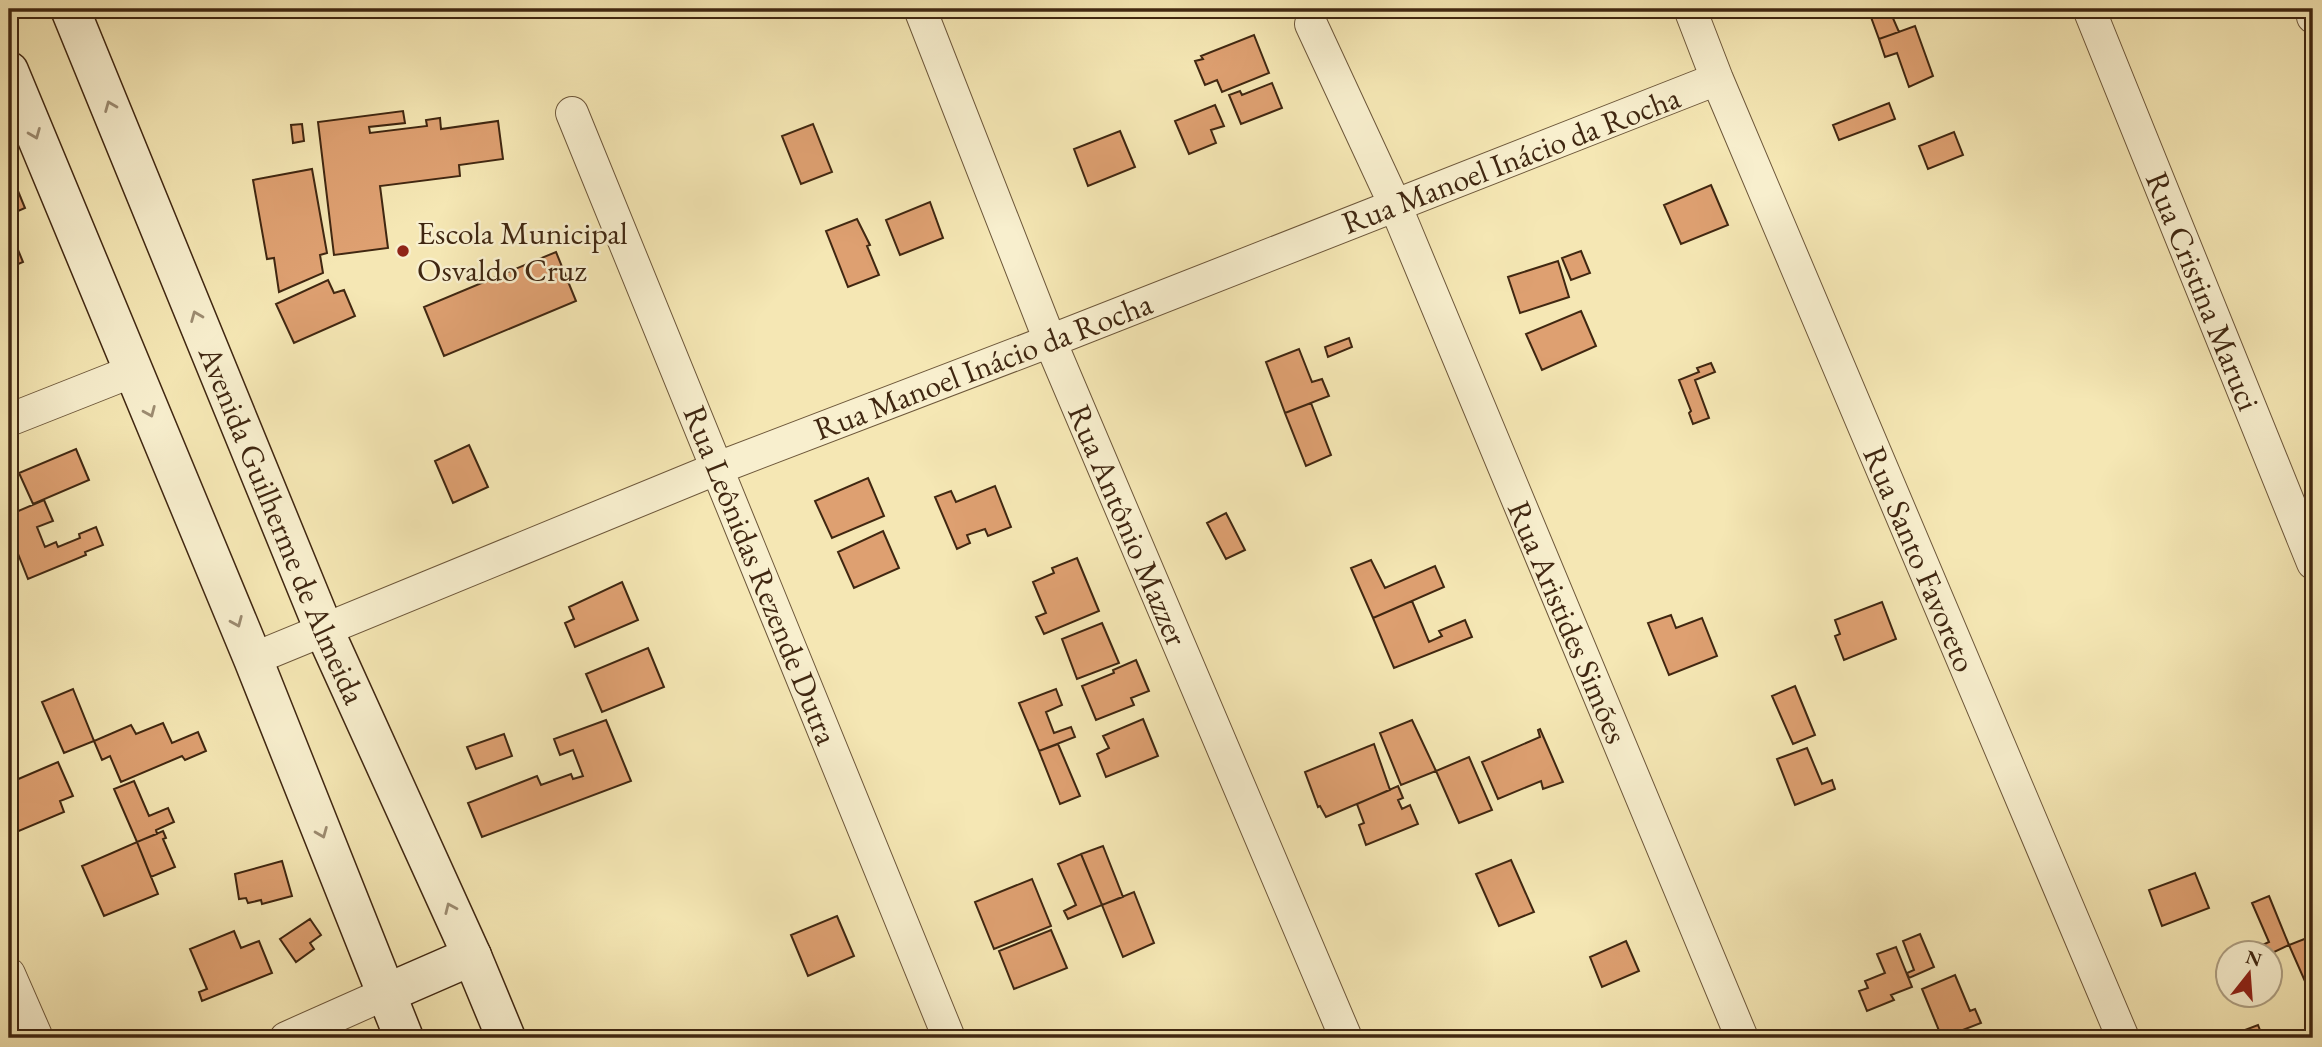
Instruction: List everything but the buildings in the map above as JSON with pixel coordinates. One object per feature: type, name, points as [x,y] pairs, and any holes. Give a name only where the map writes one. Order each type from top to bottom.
[{"type":"street","name":"Avenida Guilherme de Almeida","points":[[70,9],[324,630],[472,956],[506,1038]]},
{"type":"street","name":"Rua Antônio Mazzer","points":[[920,9],[1050,341],[1346,1038]]},
{"type":"street","name":"Rua Santo Favoreto","points":[[1690,9],[1717,79],[2123,1038]]},
{"type":"street","points":[[2312,9],[2313,17]]},
{"type":"street","name":"Rua Cristina Maruci","points":[[2091,14],[2313,563]]},
{"type":"street","name":"Rua Aristides Simões","points":[[1311,24],[1395,205],[1742,1038]]},
{"type":"street","points":[[9,71],[253,659],[404,1038]]},
{"type":"street","name":"Rua Manoel Inácio da Rocha","points":[[253,659],[718,468],[1050,341],[1717,79]]},
{"type":"street","name":"Rua Leônidas Rezende Dutra","points":[[572,113],[949,1038]]},
{"type":"street","points":[[9,420],[133,371]]},
{"type":"street","points":[[286,1038],[472,956]]},
{"type":"street","points":[[9,974],[37,1038]]},
{"type":"place","name":"Escola Municipal Osvaldo Cruz","points":[[403,251]]}]
